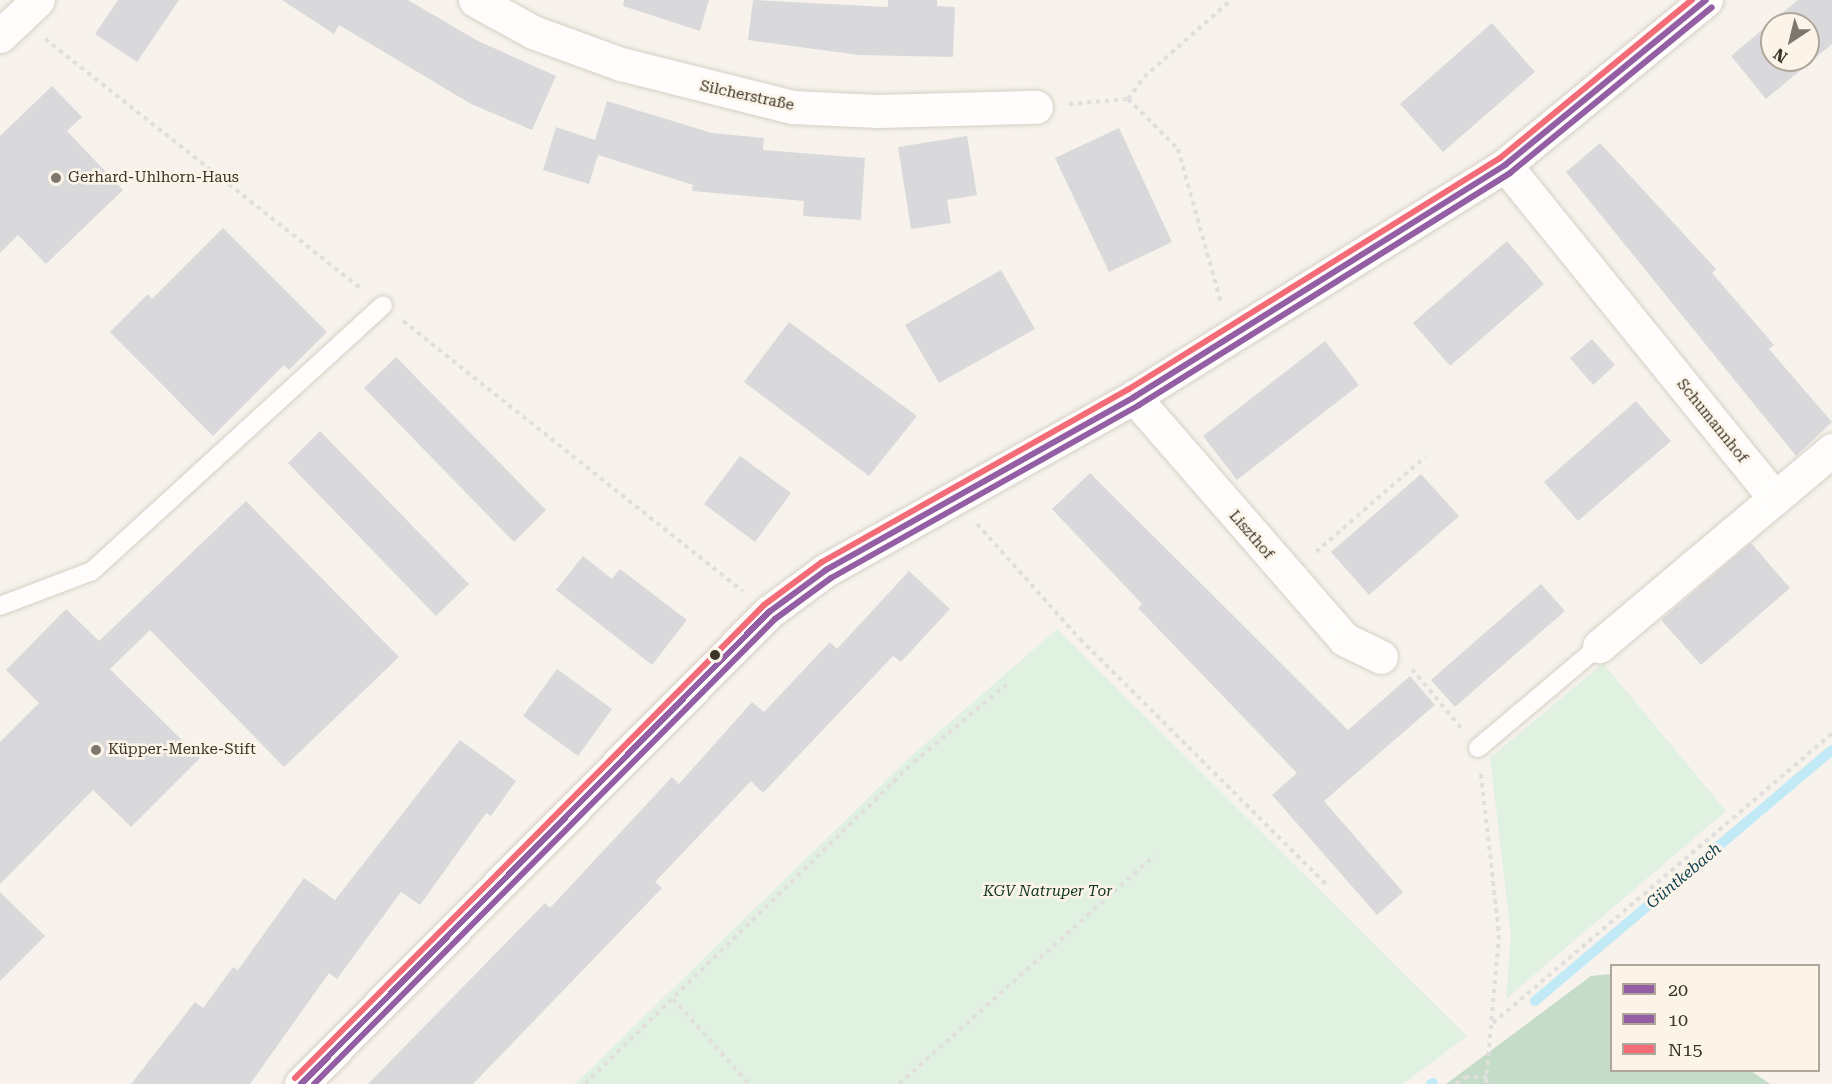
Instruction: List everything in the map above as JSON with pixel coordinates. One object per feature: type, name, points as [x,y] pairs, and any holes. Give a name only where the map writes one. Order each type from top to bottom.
[{"type":"street","name":"Silcherstraße","points":[[475,0],[533,32],[621,64],[792,107],[878,111],[1036,107]]},
{"type":"street","points":[[301,1084],[769,612],[826,570],[954,495],[1134,397],[1505,165],[1706,0]]},
{"type":"street","name":"Schumannhof","points":[[1505,165],[1774,498]]},
{"type":"street","name":"Liszthof","points":[[1134,397],[1344,639],[1381,657]]},
{"type":"street","points":[[1599,646],[1832,450]]},
{"type":"lane","points":[[0,606],[92,571],[383,305]]},
{"type":"lane","points":[[1478,748],[1599,646]]},
{"type":"path","points":[[1036,107],[1128,99],[1144,77],[1232,0]]},
{"type":"path","points":[[1128,99],[1178,149],[1204,255],[1233,335]]},
{"type":"path","points":[[1288,577],[1425,457]]},
{"type":"path","points":[[954,495],[1080,639],[1329,886]]},
{"type":"path","points":[[1381,657],[1412,669],[1478,748],[1499,935],[1486,1084]]},
{"type":"path","points":[[585,1084],[914,762],[1007,684]]},
{"type":"path","points":[[1493,1023],[1832,733]]},
{"type":"path","points":[[899,1084],[1155,855]]},
{"type":"path","points":[[673,999],[750,1084]]},
{"type":"path","points":[[1456,1084],[1465,1077],[1488,1077]]},
{"type":"green space","name":"KGV Natruper Tor","points":[[1057,629],[1467,1036],[1403,1084],[575,1084],[909,758]]},
{"type":"green space","points":[[1603,663],[1726,811],[1506,999],[1511,935],[1490,758]]},
{"type":"green space","points":[[1610,974],[1610,1072],[1752,1072],[1770,1084],[1446,1084],[1591,976]]},
{"type":"building","points":[[118,0],[179,0],[137,62],[95,34]]},
{"type":"building","points":[[282,0],[408,0],[478,41],[556,76],[532,130],[471,104],[339,25],[334,34]]},
{"type":"building","points":[[624,0],[709,0],[700,31],[623,6]]},
{"type":"building","points":[[753,0],[888,7],[888,0],[937,0],[937,6],[955,7],[953,57],[859,55],[748,40]]},
{"type":"building","points":[[1798,0],[1832,0],[1832,44],[1820,54],[1820,12],[1784,12]]},
{"type":"building","points":[[1492,23],[1535,72],[1443,152],[1400,104]]},
{"type":"building","points":[[1760,32],[1760,72],[1798,72],[1766,99],[1731,56]]},
{"type":"building","name":"Gerhard-Uhlhorn-Haus","points":[[52,86],[82,117],[67,131],[123,190],[46,264],[18,235],[0,253],[0,136]]},
{"type":"building","points":[[607,101],[712,133],[764,138],[763,150],[865,158],[861,220],[803,216],[804,201],[692,191],[693,185],[598,155],[589,184],[543,170],[556,127],[595,140]]},
{"type":"building","points":[[1119,128],[1172,242],[1109,272],[1055,158]]},
{"type":"building","points":[[967,136],[977,195],[947,200],[951,223],[911,229],[898,147]]},
{"type":"building","points":[[1600,143],[1716,269],[1712,273],[1774,345],[1769,349],[1832,422],[1796,456],[1566,172]]},
{"type":"building","points":[[223,228],[327,332],[289,370],[284,365],[213,436],[110,332],[148,294],[152,299]]},
{"type":"building","points":[[1507,241],[1544,284],[1450,366],[1413,323]]},
{"type":"building","points":[[1001,270],[1035,329],[939,383],[905,325]]},
{"type":"building","points":[[789,322],[917,416],[869,476],[744,382]]},
{"type":"building","points":[[1592,339],[1615,365],[1593,385],[1570,358]]},
{"type":"building","points":[[1325,341],[1359,385],[1237,480],[1203,436]]},
{"type":"building","points":[[396,357],[546,510],[514,542],[364,388]]},
{"type":"building","points":[[1636,401],[1671,441],[1578,521],[1544,482]]},
{"type":"building","points":[[320,431],[469,584],[436,616],[288,463]]},
{"type":"building","points":[[740,456],[791,493],[755,542],[704,504]]},
{"type":"building","points":[[1090,473],[1348,730],[1410,676],[1435,705],[1324,801],[1403,892],[1377,915],[1272,795],[1297,773],[1138,608],[1142,604],[1052,509]]},
{"type":"building","points":[[1421,474],[1459,516],[1369,595],[1331,552]]},
{"type":"building","points":[[246,501],[399,657],[284,767],[150,630],[110,669],[200,758],[131,827],[93,790],[0,884],[0,742],[39,703],[6,670],[66,609],[99,641]]},
{"type":"building","points":[[1751,543],[1790,588],[1701,665],[1661,620]]},
{"type":"building","points":[[583,556],[612,579],[620,569],[687,620],[652,665],[556,590]]},
{"type":"building","points":[[909,571],[950,609],[901,662],[893,656],[763,793],[751,781],[655,882],[662,888],[473,1084],[368,1084],[545,903],[550,908],[672,777],[679,784],[752,702],[764,712],[830,642],[837,649]]},
{"type":"building","points":[[1541,584],[1565,611],[1455,707],[1431,680]]},
{"type":"building","points":[[557,669],[612,709],[578,756],[523,716]]},
{"type":"building","points":[[460,740],[516,781],[491,816],[486,813],[420,905],[401,892],[337,979],[329,973],[250,1084],[131,1084],[195,1002],[203,1008],[233,967],[238,970],[304,878],[335,900]]},
{"type":"building","points":[[0,892],[45,936],[0,981]]},
{"type":"waterway","name":"Güntkebach","points":[[1535,1001],[1832,750]]},
{"type":"transit line","name":"N15","points":[[295,1078],[764,605],[822,562],[1129,389],[1500,158],[1692,0]]},
{"type":"transit line","name":"20","points":[[301,1084],[769,612],[826,570],[1134,397],[1505,165],[1706,0]]},
{"type":"transit line","name":"10","points":[[314,1084],[775,619],[831,578],[1139,405],[1510,173],[1712,7]]},
{"type":"place","name":"Gerhard-Uhlhorn-Haus","points":[[56,178]]},
{"type":"place","name":"Küpper-Menke-Stift","points":[[96,750]]}]
